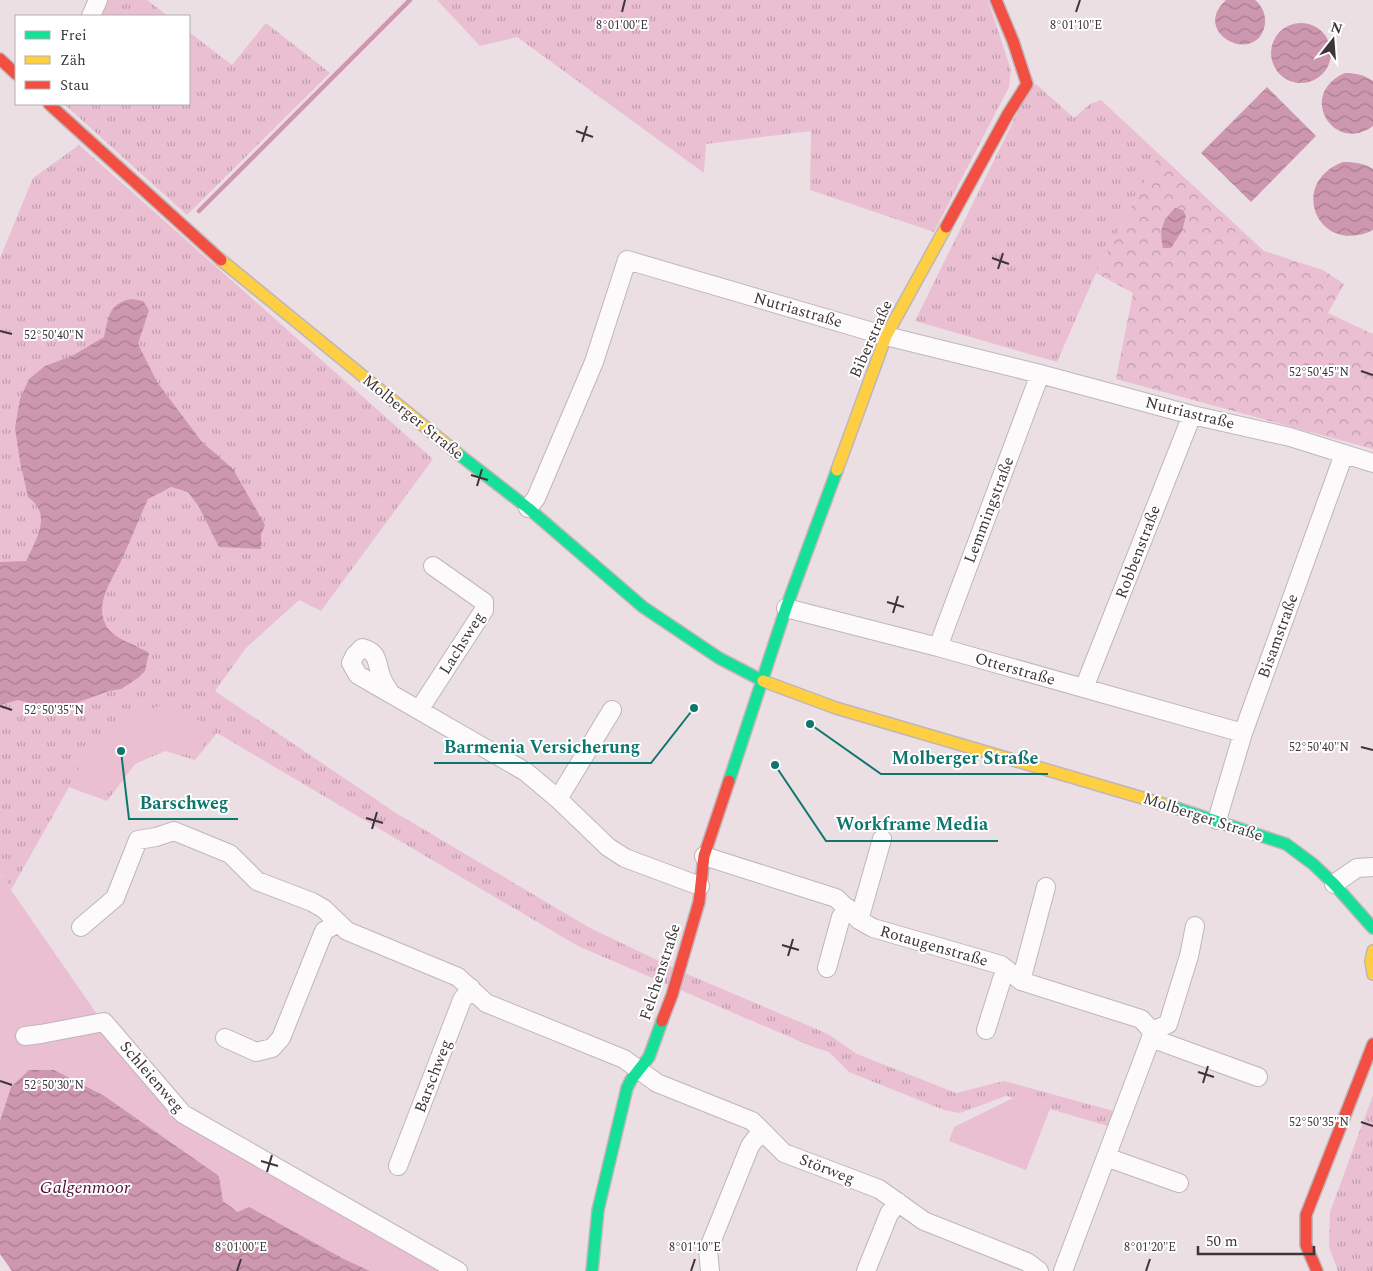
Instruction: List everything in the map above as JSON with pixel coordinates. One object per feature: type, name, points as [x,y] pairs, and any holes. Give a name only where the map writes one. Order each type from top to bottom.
[{"type":"main road","name":"Biberstraße","points":[[762,681],[786,608],[886,336],[1008,114],[1027,84],[1013,41],[996,0]]},
{"type":"main road","points":[[0,59],[15,73]]},
{"type":"main road","name":"Molberger Straße","points":[[50,105],[228,266],[484,476],[528,508],[643,607],[719,658],[762,681],[836,708],[1045,768],[1217,820],[1286,844],[1314,864],[1373,928]]},
{"type":"main road","name":"Felchenstraße","points":[[592,1271],[600,1200],[627,1088],[648,1057],[680,971],[700,902],[704,856],[762,681]]},
{"type":"main road","points":[[1373,951],[1371,961],[1373,974]]},
{"type":"main road","points":[[1322,1268],[1306,1245],[1306,1215],[1373,1044]]},
{"type":"main road","points":[[1319,1216],[1319,1200],[1334,1140]]},
{"type":"main road","points":[[1321,1250],[1322,1268]]},
{"type":"street","points":[[91,15],[98,0]]},
{"type":"street","name":"Nutriastraße","points":[[528,508],[536,498],[594,362],[627,260],[886,336],[1040,374],[1192,415],[1290,436],[1373,462]]},
{"type":"street","name":"Lemmingstraße","points":[[938,647],[1040,374]]},
{"type":"street","name":"Robbenstraße","points":[[1084,688],[1192,415]]},
{"type":"street","name":"Bisamstraße","points":[[1217,820],[1243,733],[1344,454]]},
{"type":"street","name":"Lachsweg","points":[[419,710],[484,610],[484,602],[433,566]]},
{"type":"street","name":"Otterstraße","points":[[786,608],[938,647],[1243,733]]},
{"type":"street","points":[[390,694],[526,772],[558,799],[608,847],[625,858],[700,886]]},
{"type":"street","points":[[558,799],[612,710]]},
{"type":"street","points":[[81,927],[116,898],[138,840],[174,831],[230,854],[257,881],[312,902],[324,909],[347,931],[458,977],[486,1003],[624,1059],[638,1070]]},
{"type":"street","name":"Rotaugenstraße","points":[[853,914],[882,839]]},
{"type":"street","name":"Rotaugenstraße","points":[[704,856],[836,898],[853,914],[873,928],[1001,965],[1014,976],[1141,1019],[1152,1035],[1258,1077]]},
{"type":"street","points":[[1334,884],[1357,868],[1373,866]]},
{"type":"street","name":"Rotaugenstraße","points":[[1014,976],[1046,887]]},
{"type":"street","name":"Rotaugenstraße","points":[[827,968],[841,917],[853,914]]},
{"type":"street","points":[[225,1038],[256,1052],[272,1048],[280,1038],[324,931],[338,923]]},
{"type":"street","points":[[1063,1271],[1152,1035],[1168,1024],[1189,956],[1195,926]]},
{"type":"street","name":"Rotaugenstraße","points":[[986,1030],[1002,979],[1014,976]]},
{"type":"street","name":"Barschweg","points":[[398,1166],[462,1000],[470,988]]},
{"type":"street","name":"Schleienweg","points":[[25,1036],[104,1022],[183,1114],[458,1271]]},
{"type":"street","name":"Störweg","points":[[638,1070],[657,1083],[752,1121],[784,1153],[879,1189],[924,1221],[1027,1262],[1036,1270]]},
{"type":"street","points":[[710,1271],[708,1250],[750,1146],[761,1131]]},
{"type":"street","points":[[1106,1157],[1179,1183]]},
{"type":"street","points":[[866,1271],[889,1214],[898,1202]]},
{"type":"green space","points":[[106,0],[147,0],[167,15],[99,15]]},
{"type":"green space","points":[[437,0],[988,0],[1011,70],[1009,87],[934,232],[810,190],[811,131],[706,144],[704,173],[517,37],[480,46]]},
{"type":"green space","points":[[266,23],[330,73],[187,215],[65,105],[190,105],[190,33],[232,65]]},
{"type":"green space","points":[[1036,84],[1074,118],[1090,104],[1101,100],[1159,154],[1096,273],[1057,362],[915,321],[1029,89]]},
{"type":"green space","points":[[79,145],[433,459],[321,611],[299,600],[246,648],[215,691],[396,813],[590,928],[680,971],[828,1034],[857,1054],[956,1093],[1004,1081],[1117,1112],[1111,1127],[1006,1096],[960,1113],[944,1110],[849,1072],[829,1052],[813,1047],[578,946],[217,733],[195,760],[165,751],[135,764],[107,801],[69,787],[11,890],[6,879],[0,875],[0,258],[33,178]]},
{"type":"green space","points":[[1159,154],[1264,251],[1323,270],[1344,284],[1328,313],[1373,334],[1373,449],[1116,379],[1133,293],[1096,273]]},
{"type":"green space","points":[[158,706],[167,706],[181,710],[214,731],[193,757],[165,746],[132,759],[107,794],[74,782],[81,761],[113,729]]},
{"type":"green space","points":[[0,875],[6,879],[11,890],[101,1020],[181,1115],[452,1271],[370,1271],[288,1229],[239,1212],[223,1201],[219,1176],[103,1095],[54,1070],[11,1087],[0,1121]]},
{"type":"green space","points":[[1373,1095],[1373,1271],[1338,1271],[1329,1247],[1330,1212]]},
{"type":"green space","points":[[1013,1098],[1050,1109],[1026,1170],[949,1141],[954,1127]]},
{"type":"water","points":[[1226,0],[1255,0],[1257,2],[1262,8],[1265,17],[1265,24],[1260,37],[1251,43],[1240,44],[1229,41],[1220,34],[1216,24],[1217,13]]},
{"type":"water","points":[[1295,23],[1307,23],[1323,31],[1329,41],[1331,53],[1329,65],[1323,75],[1307,83],[1295,83],[1279,75],[1271,59],[1271,47],[1279,31]]},
{"type":"water","points":[[1345,73],[1360,75],[1373,81],[1373,126],[1359,133],[1345,133],[1334,128],[1326,118],[1322,107],[1323,94],[1331,82]]},
{"type":"water","points":[[1267,87],[1316,136],[1251,202],[1201,153]]},
{"type":"water","points":[[1343,162],[1359,163],[1373,169],[1373,230],[1354,236],[1337,234],[1325,226],[1316,214],[1313,200],[1316,185],[1326,172]]},
{"type":"water","points":[[1175,208],[1183,210],[1186,216],[1182,231],[1171,248],[1163,248],[1161,236],[1164,222]]},
{"type":"water","points":[[131,299],[143,301],[149,310],[138,344],[157,382],[202,442],[233,469],[265,525],[261,535],[261,549],[219,547],[199,507],[188,492],[171,487],[148,499],[122,559],[106,590],[102,608],[104,621],[110,631],[149,653],[145,671],[121,689],[109,691],[57,710],[18,700],[0,705],[0,562],[26,561],[38,536],[41,519],[40,511],[36,504],[28,497],[20,461],[15,428],[20,399],[29,379],[45,366],[72,356],[104,337],[111,312],[118,304]]},
{"type":"water","name":"Galgenmoor","points":[[29,1070],[54,1070],[103,1095],[219,1176],[223,1201],[238,1212],[249,1207],[344,1259],[370,1271],[12,1271],[0,1254],[0,1121],[11,1087]]},
{"type":"waterway","points":[[199,211],[410,0]]},
{"type":"traffic: fast","points":[[457,453],[528,508],[643,607],[719,658],[763,681]]},
{"type":"traffic: fast","points":[[729,781],[786,608],[837,470]]},
{"type":"traffic: fast","points":[[1170,806],[1286,844],[1313,864],[1334,884],[1373,928]]},
{"type":"traffic: fast","points":[[592,1271],[598,1210],[627,1088],[649,1057],[662,1021]]},
{"type":"traffic: slow","points":[[837,470],[886,336],[946,227]]},
{"type":"traffic: slow","points":[[221,260],[457,453]]},
{"type":"traffic: slow","points":[[763,681],[836,708],[1170,806]]},
{"type":"traffic: slow","points":[[1373,951],[1371,961],[1373,974]]},
{"type":"traffic: jam","points":[[946,227],[1008,114],[1027,84],[1013,41],[996,0]]},
{"type":"traffic: jam","points":[[0,59],[15,73]]},
{"type":"traffic: jam","points":[[50,105],[221,260]]},
{"type":"traffic: jam","points":[[662,1021],[672,995],[699,902],[704,856],[729,781]]},
{"type":"traffic: jam","points":[[1317,1271],[1306,1245],[1306,1215],[1373,1044]]},
{"type":"place","name":"Barmenia Versicherung","points":[[694,708]]},
{"type":"place","name":"Molberger Straße","points":[[810,724]]},
{"type":"place","name":"Barschweg","points":[[121,751]]},
{"type":"place","name":"Workframe Media","points":[[775,765]]}]
